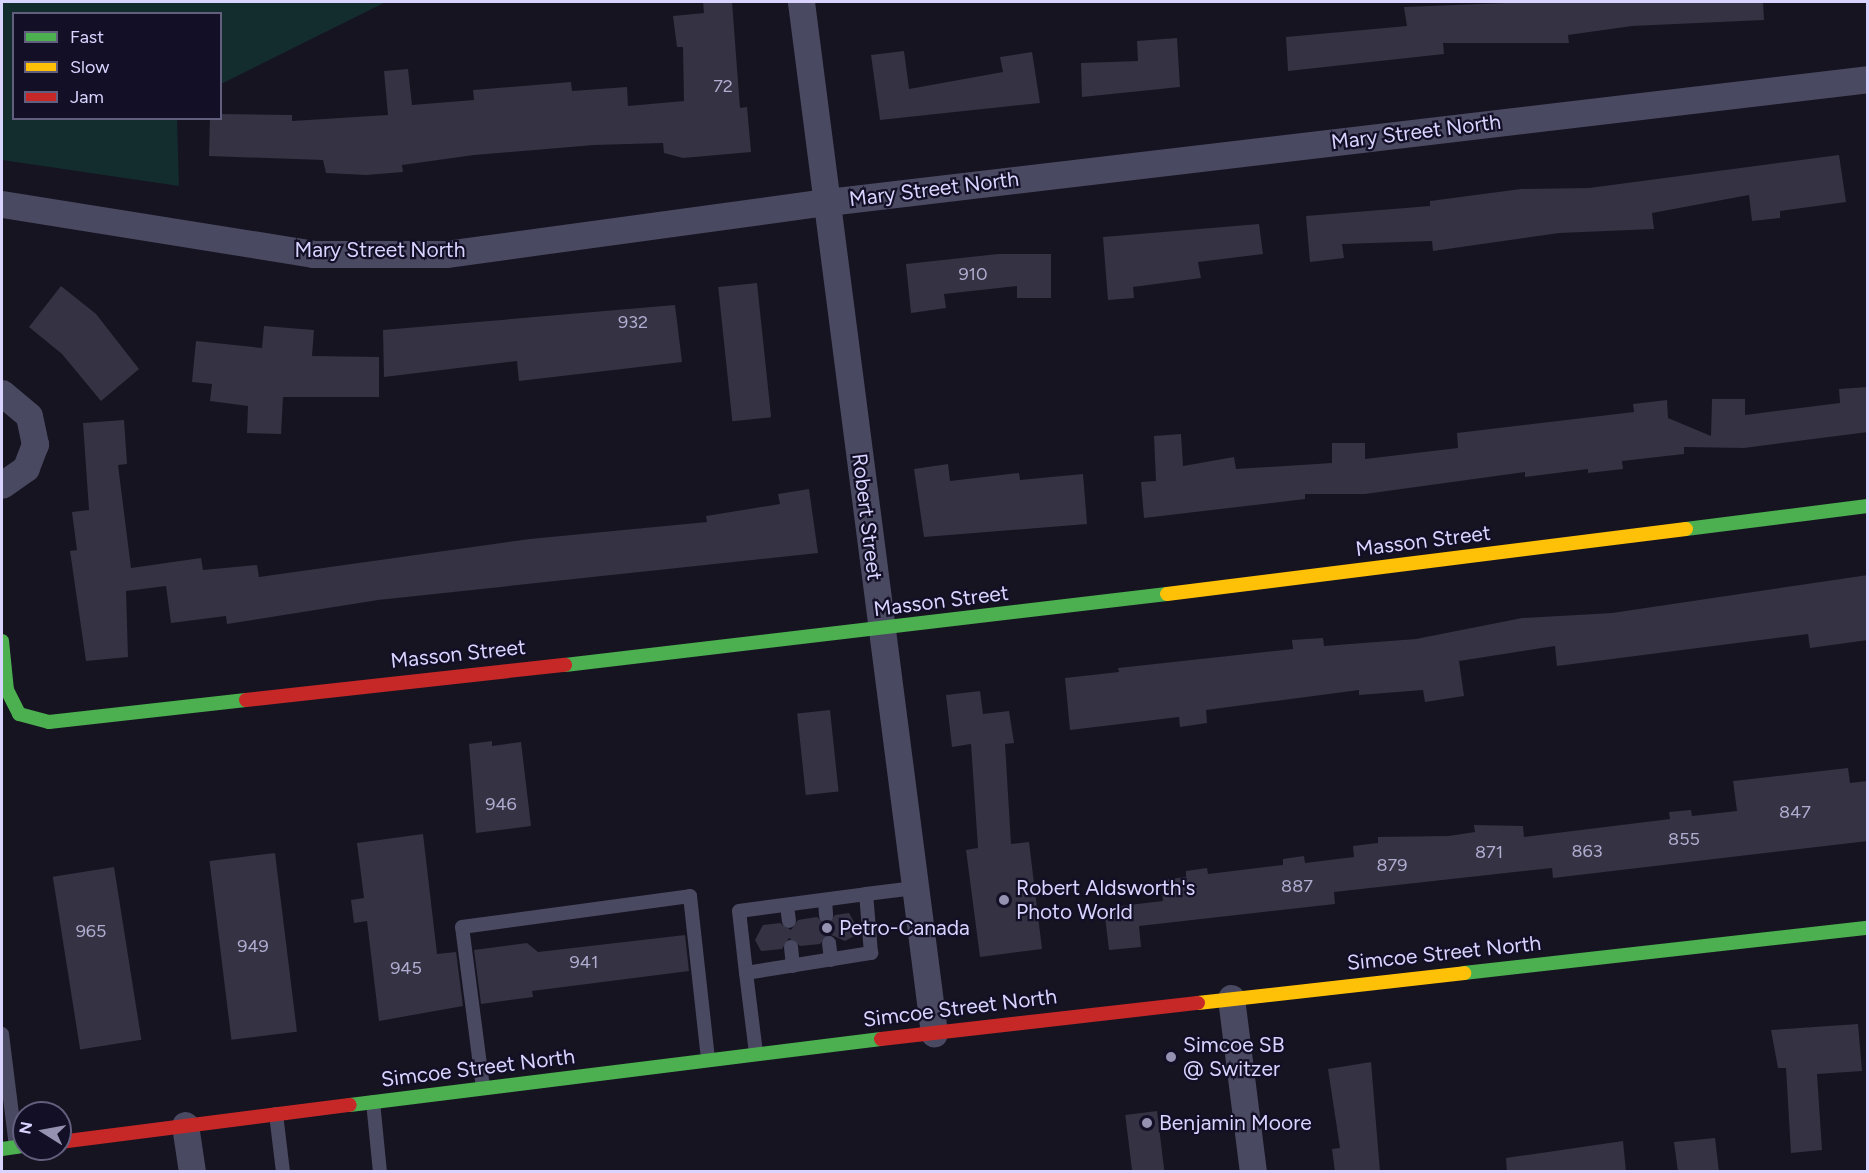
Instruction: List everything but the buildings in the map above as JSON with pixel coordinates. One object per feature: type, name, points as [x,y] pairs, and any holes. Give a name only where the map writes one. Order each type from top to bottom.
[{"type":"street","name":"Robert Street","points":[[801,2],[934,1033]]},
{"type":"street","name":"Mary Street North","points":[[2,204],[172,235],[335,254],[446,254],[828,202],[1868,79]]},
{"type":"street","points":[[2,393],[30,416],[35,444],[26,468],[2,484]]},
{"type":"street","name":"Masson Street","points":[[2,641],[6,690],[19,714],[49,722],[881,630],[1868,506]]},
{"type":"street","name":"Simcoe Street North","points":[[72,1140],[756,1053],[1868,928]]},
{"type":"street","points":[[1231,998],[1253,1172]]},
{"type":"street","points":[[186,1125],[192,1172]]},
{"type":"lane","points":[[756,1053],[739,911],[915,888]]},
{"type":"lane","points":[[746,973],[872,953],[866,894]]},
{"type":"lane","points":[[483,1089],[462,927],[690,896],[708,1059]]},
{"type":"lane","points":[[825,900],[826,916]]},
{"type":"lane","points":[[787,905],[789,921]]},
{"type":"lane","points":[[829,943],[831,960]]},
{"type":"lane","points":[[791,947],[793,966]]},
{"type":"lane","points":[[2,1034],[13,1101]]},
{"type":"lane","points":[[373,1102],[380,1172]]},
{"type":"lane","points":[[276,1114],[283,1172]]},
{"type":"green space","points":[[2,2],[386,2],[222,84],[222,12],[12,12],[12,120],[177,120],[179,186],[2,160]]},
{"type":"traffic: fast","points":[[1686,529],[1868,506]]},
{"type":"traffic: fast","points":[[565,665],[1167,594]]},
{"type":"traffic: fast","points":[[2,641],[7,690],[19,714],[49,722],[246,700]]},
{"type":"traffic: fast","points":[[1464,973],[1868,928]]},
{"type":"traffic: fast","points":[[350,1105],[881,1039]]},
{"type":"traffic: fast","points":[[2,1149],[12,1148]]},
{"type":"traffic: slow","points":[[1167,594],[1686,529]]},
{"type":"traffic: slow","points":[[1198,1003],[1464,973]]},
{"type":"traffic: jam","points":[[246,700],[565,665]]},
{"type":"traffic: jam","points":[[881,1039],[1198,1003]]},
{"type":"traffic: jam","points":[[72,1140],[350,1105]]},
{"type":"place","name":"Robert Aldsworth's Photo World","points":[[1004,900]]},
{"type":"place","name":"Petro-Canada","points":[[827,928]]},
{"type":"place","name":"Simcoe SB @ Switzer","points":[[1171,1057]]},
{"type":"place","name":"Benjamin Moore","points":[[1147,1123]]}]
